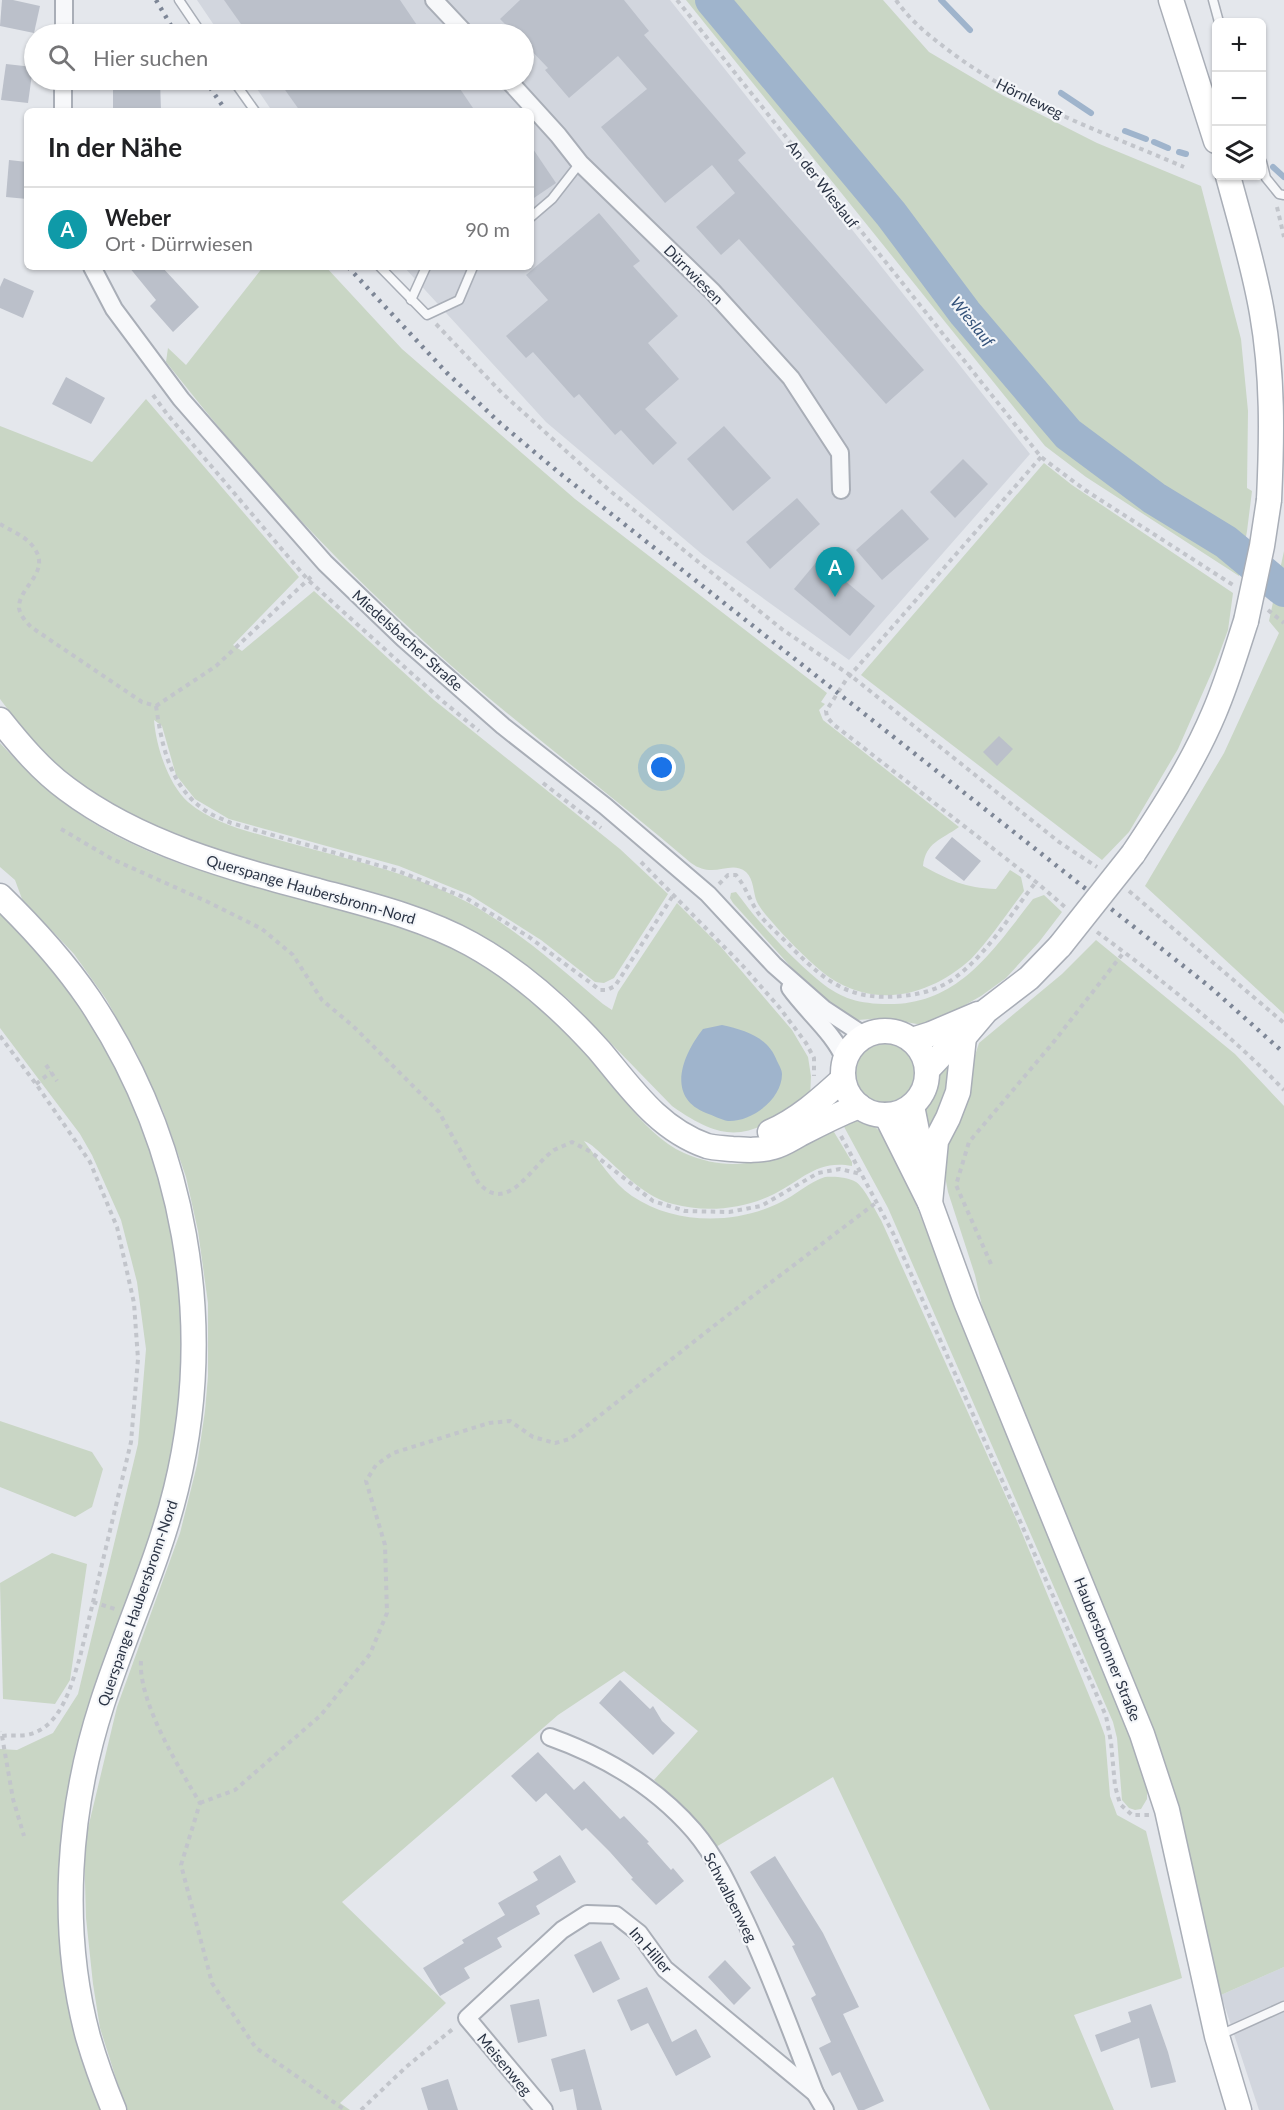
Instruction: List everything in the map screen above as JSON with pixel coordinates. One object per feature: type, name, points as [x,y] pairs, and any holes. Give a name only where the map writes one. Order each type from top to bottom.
[{"type":"main road","points":[[1171,0],[1212,128]]},
{"type":"main road","points":[[928,1069],[945,1051],[964,1037],[986,1011],[1029,978],[1060,946],[1133,854],[1159,816],[1214,714],[1246,621],[1261,556],[1269,500],[1270,381],[1262,314],[1249,251],[1229,180]]},
{"type":"main road","name":"Querspange Haubersbronn-Nord","points":[[0,720],[39,766],[66,789],[133,829],[171,847],[253,874],[379,908],[425,923],[470,944],[514,971],[551,1001],[655,1115],[691,1140],[711,1147],[752,1151],[775,1147],[859,1106]]},
{"type":"main road","name":"Querspange Haubersbronn-Nord","points":[[0,896],[57,956],[109,1031],[134,1076],[152,1119],[170,1174],[189,1256],[194,1354],[187,1438],[166,1527],[102,1704],[81,1787],[75,1825],[71,1906],[73,1955],[88,2036],[114,2110]]},
{"type":"main road","points":[[912,1040],[986,1011]]},
{"type":"main road","points":[[729,1149],[775,1130],[820,1100],[844,1070],[849,1050],[866,1036],[877,1032],[889,1031],[912,1040],[925,1058],[928,1069],[927,1083],[912,1106],[900,1113],[886,1115],[872,1113],[859,1106],[849,1094],[844,1070]]},
{"type":"main road","points":[[930,1203],[936,1141],[958,1092],[964,1037]]},
{"type":"main road","points":[[912,1106],[930,1203]]},
{"type":"main road","points":[[886,1115],[930,1203]]},
{"type":"main road","name":"Haubersbronner Straße","points":[[930,1203],[966,1302],[1142,1734],[1167,1810],[1217,2036],[1239,2110]]},
{"type":"street","points":[[64,0],[64,24]]},
{"type":"street","points":[[434,0],[457,24]]},
{"type":"street","points":[[63,90],[63,108]]},
{"type":"street","name":"Dürrwiesen","points":[[517,90],[533,108]]},
{"type":"street","name":"Dürrwiesen","points":[[534,109],[580,163],[713,292],[791,378],[840,453],[841,490]]},
{"type":"street","name":"Miedelsbacher Straße","points":[[94,270],[114,309],[181,399],[325,563],[422,655],[503,726],[605,806],[708,894],[774,965]]},
{"type":"street","points":[[774,965],[824,1009],[866,1036]]},
{"type":"street","points":[[774,965],[803,1006],[840,1048],[844,1070]]},
{"type":"street","name":"Schwalbenweg","points":[[550,1737],[583,1749],[630,1774],[662,1799],[694,1832],[714,1858],[754,1938],[815,2093]]},
{"type":"street","name":"Im Hiller","points":[[466,2018],[562,1930],[587,1914],[616,1915],[639,1933],[665,1969],[815,2093],[825,2110]]},
{"type":"street","name":"Meisenweg","points":[[466,2018],[544,2110]]},
{"type":"lane","points":[[179,0],[195,24]]},
{"type":"lane","points":[[1213,0],[1218,18]]},
{"type":"lane","points":[[240,90],[253,108]]},
{"type":"lane","points":[[534,214],[552,198],[580,163]]},
{"type":"lane","points":[[1266,177],[1282,195]]},
{"type":"lane","points":[[383,270],[427,315],[459,300],[470,270]]},
{"type":"lane","points":[[411,300],[425,270]]},
{"type":"lane","points":[[1217,2036],[1284,2006]]},
{"type":"path","name":"An der Wieslauf","points":[[677,0],[1041,457],[1085,490],[1229,583]]},
{"type":"path","name":"Hörnleweg","points":[[896,0],[923,31],[970,67],[1016,94],[1184,167]]},
{"type":"path","points":[[1282,195],[1277,207],[1284,237]]},
{"type":"path","points":[[427,315],[502,393],[609,490],[783,630],[850,675],[1059,842],[1105,873]]},
{"type":"path","points":[[1041,457],[850,675],[826,711],[827,717],[833,724],[1036,882],[1067,909]]},
{"type":"path","points":[[0,524],[30,543],[38,554],[37,574],[19,607],[27,623],[142,702],[156,706],[216,666],[325,563]]},
{"type":"path","points":[[1275,615],[1284,623]]},
{"type":"path","points":[[156,706],[160,735],[170,768],[188,796],[207,812],[231,823],[398,871],[466,898],[529,937],[600,990],[607,990],[615,986],[674,894],[689,879]]},
{"type":"path","points":[[61,829],[112,859],[262,929],[293,955],[322,999],[353,1026],[439,1112],[478,1182],[484,1189],[495,1194],[509,1191],[554,1151],[572,1142],[591,1152],[653,1201],[685,1211],[729,1212],[761,1206],[818,1173],[840,1169],[862,1174]]},
{"type":"path","points":[[708,894],[728,875],[736,875],[762,917],[817,972],[833,984],[851,993],[892,997],[915,995],[939,988],[957,976],[979,956],[1036,882]]},
{"type":"path","points":[[1124,887],[1284,1023]]},
{"type":"path","points":[[1091,928],[1194,1007],[1256,1060],[1284,1090]]},
{"type":"path","points":[[991,1264],[956,1185],[969,1142],[1053,1044],[1124,952]]},
{"type":"path","points":[[0,1036],[90,1162],[117,1227],[134,1303],[138,1359],[130,1442],[80,1657],[70,1688],[61,1708],[44,1727],[28,1735],[1,1734],[13,1799],[24,1836]]},
{"type":"path","points":[[806,1043],[814,1058],[814,1081]]},
{"type":"path","points":[[46,1065],[57,1081]]},
{"type":"path","points":[[36,1084],[51,1072]]},
{"type":"path","points":[[840,1134],[877,1202],[966,1395],[1106,1716],[1115,1786],[1120,1804],[1132,1815],[1147,1816]]},
{"type":"path","points":[[200,1803],[235,1790],[321,1715],[370,1654],[387,1613],[385,1545],[366,1481],[376,1465],[393,1453],[489,1423],[510,1421],[533,1437],[555,1443],[570,1438],[877,1202]]},
{"type":"path","points":[[141,1660],[140,1671],[144,1691],[177,1765],[200,1803],[181,1865],[212,1983],[256,2048],[345,2110]]},
{"type":"path","points":[[361,2110],[406,2067],[466,2018]]},
{"type":"shaded area","points":[[197,0],[670,0],[1030,454],[849,660],[703,555],[546,422],[407,270],[534,270],[534,108],[270,108],[258,90],[534,90],[534,24],[213,24]]},
{"type":"shaded area","points":[[1284,1967],[1284,2110],[1259,2110],[1221,1995]]},
{"type":"green space","points":[[686,0],[883,0],[929,52],[1002,95],[1097,143],[1201,186],[1241,339],[1248,411],[1247,488],[1252,491],[1239,576],[1086,477],[1045,446]]},
{"type":"green space","points":[[261,270],[329,270],[402,349],[575,499],[827,693],[821,702],[825,704],[819,710],[823,720],[959,827],[931,847],[923,866],[958,882],[975,887],[996,889],[1010,870],[1021,877],[1024,891],[971,959],[941,981],[907,993],[890,995],[855,990],[837,982],[807,958],[764,913],[757,902],[752,882],[746,872],[734,868],[707,870],[691,863],[482,693],[370,591],[327,548],[224,434],[166,362],[168,348],[186,365]]},
{"type":"green space","points":[[146,399],[299,577],[233,645],[242,651],[314,591],[434,700],[620,849],[668,894],[614,978],[604,983],[595,982],[541,940],[470,895],[399,866],[229,819],[195,799],[176,775],[162,726],[154,720],[164,764],[175,785],[188,802],[198,810],[231,826],[400,874],[447,892],[505,925],[612,1010],[618,992],[677,903],[721,947],[792,1030],[808,1057],[811,1076],[810,1099],[772,1121],[742,1132],[727,1132],[693,1120],[672,1106],[568,999],[511,954],[442,916],[364,893],[285,874],[165,833],[88,793],[38,749],[0,699],[0,426],[92,462]]},
{"type":"green space","points":[[1044,463],[1072,485],[1233,593],[1228,630],[1178,749],[1129,832],[1102,860],[861,675]]},
{"type":"green space","points":[[1284,551],[1284,1014],[1145,886],[1224,753],[1279,633],[1269,621]]},
{"type":"green space","points":[[0,743],[61,801],[111,833],[139,847],[227,879],[400,928],[440,943],[491,970],[528,996],[551,1016],[573,1038],[653,1132],[684,1153],[725,1164],[761,1160],[795,1146],[831,1127],[852,1162],[852,1166],[819,1168],[760,1200],[749,1204],[711,1209],[685,1207],[654,1197],[637,1186],[584,1141],[618,1184],[632,1196],[649,1206],[667,1212],[686,1217],[706,1218],[745,1215],[781,1202],[825,1177],[841,1177],[859,1185],[881,1220],[1017,1521],[1098,1717],[1105,1736],[1110,1796],[1117,1815],[1146,1831],[1182,1978],[1074,2015],[1114,2110],[990,2110],[833,1777],[716,1847],[686,1810],[654,1780],[698,1731],[624,1671],[558,1715],[342,1902],[446,2003],[340,2103],[350,2110],[126,2110],[100,2028],[93,1984],[86,1918],[84,1845],[117,1707],[180,1533],[197,1465],[208,1376],[208,1303],[198,1231],[186,1177],[163,1111],[137,1054],[106,999],[74,954],[22,899],[15,880],[0,867]]},
{"type":"green space","points":[[736,892],[784,948],[825,985],[847,998],[883,1004],[909,1002],[932,996],[953,986],[987,956],[1033,899],[1044,895],[1062,912],[1039,942],[1006,978],[951,1013],[927,1024],[917,1024],[883,1018],[858,1020],[846,1016],[811,989],[733,903],[730,898],[731,893]]},
{"type":"green space","points":[[0,912],[49,962],[88,1019],[126,1085],[169,1205],[180,1269],[184,1355],[172,1469],[66,1821],[103,2110],[0,2110],[0,1749],[17,1750],[53,1733],[78,1694],[138,1444],[146,1349],[137,1282],[121,1220],[92,1155],[80,1134],[0,1028]]},
{"type":"green space","points":[[1096,940],[1235,1054],[1284,1106],[1284,1967],[1221,1995],[1217,1993],[1122,1655],[985,1320],[975,1275],[948,1192],[944,1171],[945,1149],[979,1043],[1062,974]]},
{"type":"green space","points":[[885,1044],[896,1046],[906,1052],[912,1062],[914,1073],[912,1084],[906,1094],[896,1100],[885,1102],[874,1100],[864,1094],[858,1084],[856,1073],[858,1062],[864,1052],[874,1046]]},
{"type":"green space","points":[[948,1059],[952,1092],[925,1138],[925,1111]]},
{"type":"green space","points":[[853,1120],[874,1126],[883,1134],[910,1189],[951,1295],[1125,1719],[1147,1786],[1147,1799],[1141,1809],[1129,1808],[1122,1800],[1117,1738],[1113,1722],[888,1208],[842,1123]]},
{"type":"green space","points":[[0,1421],[92,1452],[103,1469],[92,1507],[75,1517],[0,1487]]},
{"type":"green space","points":[[52,1553],[87,1564],[70,1680],[55,1704],[3,1699],[0,1583]]},
{"type":"water","points":[[722,1025],[747,1032],[762,1040],[773,1053],[782,1072],[781,1083],[771,1100],[747,1118],[728,1121],[706,1113],[693,1106],[685,1097],[682,1086],[684,1062],[696,1039],[703,1029]]},
{"type":"building","points":[[2,0],[40,6],[36,24],[24,24],[24,31],[0,26]]},
{"type":"building","points":[[224,0],[400,0],[416,24],[241,24]]},
{"type":"building","points":[[520,0],[624,0],[649,31],[644,35],[746,153],[738,160],[924,370],[886,404],[739,239],[721,255],[696,227],[735,193],[712,165],[665,203],[601,127],[647,89],[618,56],[569,98],[545,70],[548,68],[534,53],[534,24],[505,24],[500,19]]},
{"type":"building","points":[[6,64],[24,66],[24,90],[30,90],[28,103],[1,100]]},
{"type":"building","points":[[113,90],[160,90],[161,108],[113,108]]},
{"type":"building","points":[[285,90],[461,90],[473,108],[298,108]]},
{"type":"building","points":[[534,150],[556,183],[534,198]]},
{"type":"building","points":[[9,160],[24,162],[24,199],[6,197]]},
{"type":"building","points":[[599,213],[640,261],[633,266],[678,316],[648,343],[679,379],[645,409],[677,443],[653,465],[621,430],[615,435],[579,394],[574,398],[533,352],[526,358],[506,336],[548,300],[526,275]]},
{"type":"building","points":[[131,270],[165,270],[199,307],[173,332],[150,306],[156,300]]},
{"type":"building","points":[[4,278],[34,291],[23,318],[0,308],[0,287]]},
{"type":"building","points":[[66,377],[105,398],[91,424],[52,404]]},
{"type":"building","points":[[724,426],[771,478],[733,511],[687,459]]},
{"type":"building","points":[[963,459],[988,484],[955,518],[930,492]]},
{"type":"building","points":[[797,498],[820,524],[770,569],[746,542]]},
{"type":"building","points":[[902,509],[929,539],[882,580],[856,550]]},
{"type":"building","points":[[819,559],[875,606],[850,636],[794,589]]},
{"type":"building","points":[[999,736],[1013,749],[997,766],[983,752]]},
{"type":"building","points":[[952,837],[981,861],[964,881],[935,858]]},
{"type":"building","points":[[620,1680],[650,1709],[653,1706],[662,1721],[675,1733],[653,1755],[599,1703]]},
{"type":"building","points":[[538,1752],[574,1790],[584,1781],[620,1819],[624,1816],[671,1870],[673,1868],[684,1881],[656,1905],[631,1879],[633,1878],[610,1852],[586,1828],[582,1831],[546,1793],[536,1802],[511,1776]]},
{"type":"building","points":[[560,1855],[576,1882],[536,1906],[540,1914],[497,1938],[502,1947],[464,1968],[470,1978],[440,1996],[423,1968],[464,1943],[462,1940],[505,1915],[498,1903],[538,1880],[533,1872]]},
{"type":"building","points":[[775,1856],[823,1933],[859,2007],[843,2014],[884,2101],[864,2110],[858,2110],[840,2072],[832,2076],[819,2048],[831,2042],[811,1998],[816,1995],[792,1946],[795,1945],[750,1872]]},
{"type":"building","points":[[601,1941],[620,1979],[593,1993],[574,1955]]},
{"type":"building","points":[[725,1960],[751,1988],[734,2005],[708,1977]]},
{"type":"building","points":[[647,1987],[672,2042],[696,2029],[711,2057],[676,2076],[648,2023],[631,2031],[617,2000]]},
{"type":"building","points":[[539,1999],[547,2036],[518,2043],[510,2005]]},
{"type":"building","points":[[1151,2004],[1176,2082],[1151,2088],[1139,2038],[1101,2052],[1095,2035],[1131,2022],[1128,2012]]},
{"type":"building","points":[[585,2049],[602,2110],[577,2110],[573,2089],[560,2092],[551,2059]]},
{"type":"building","points":[[448,2079],[458,2110],[428,2110],[421,2088]]},
{"type":"waterway","name":"Wieslauf","points":[[712,0],[891,214],[965,313],[1068,434],[1154,498],[1226,542],[1284,590]]},
{"type":"waterway","points":[[941,0],[970,30]]},
{"type":"waterway","points":[[1061,93],[1091,113]]},
{"type":"waterway","points":[[1125,131],[1146,139]]},
{"type":"waterway","points":[[1154,142],[1168,148]]},
{"type":"waterway","points":[[1179,152],[1186,154]]},
{"type":"waterway","points":[[1273,167],[1284,177]]},
{"type":"railway","points":[[156,0],[170,24]]},
{"type":"railway","points":[[212,90],[224,108]]},
{"type":"railway","points":[[351,270],[447,373],[500,423],[557,471],[1210,987],[1284,1053]]},
{"type":"place","name":"Weber","points":[[835,597]]}]
